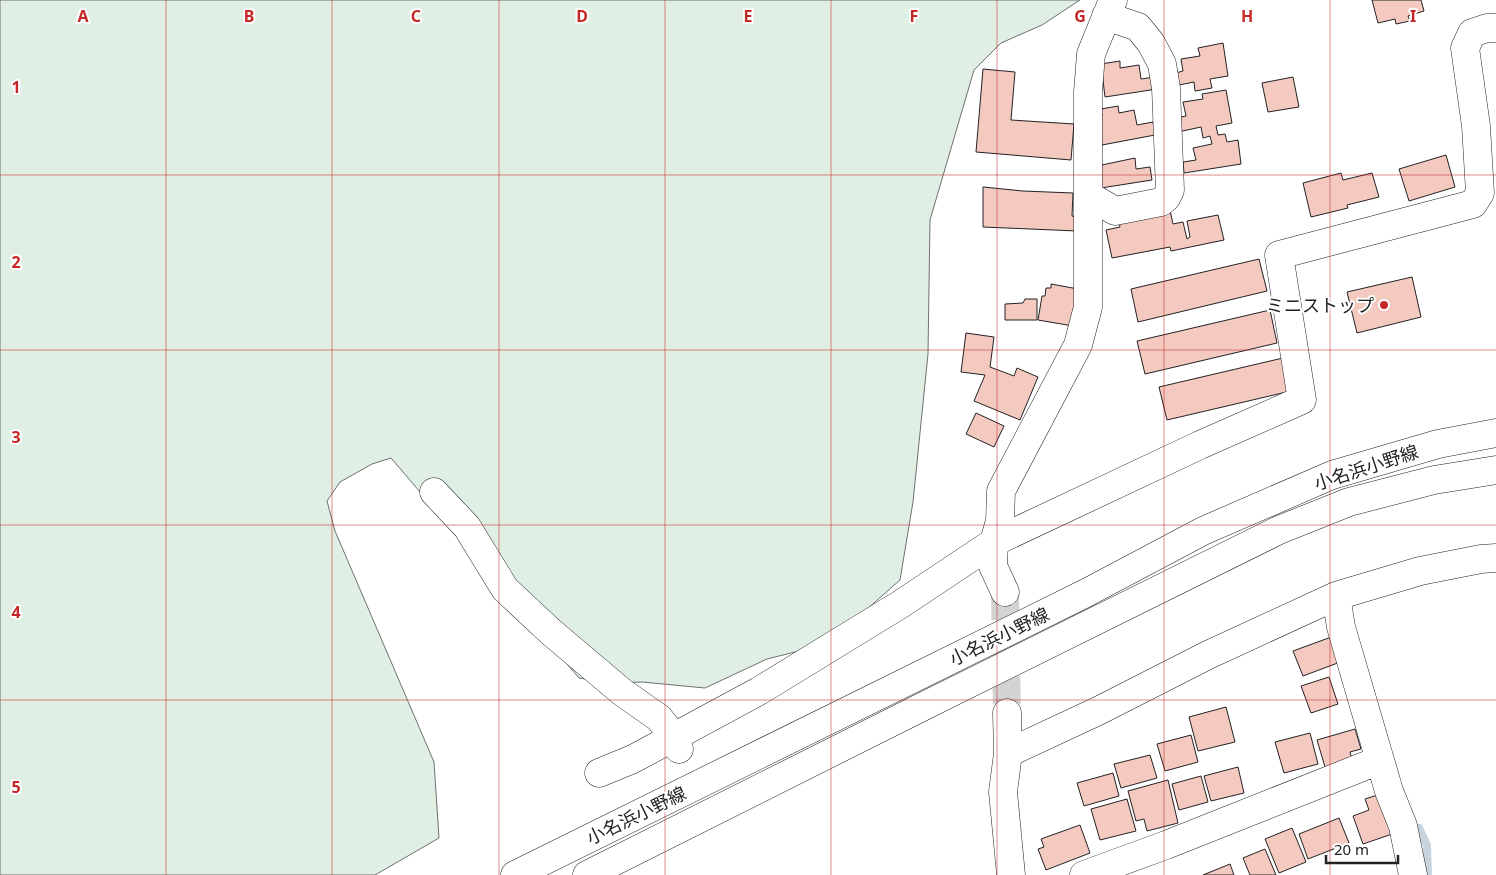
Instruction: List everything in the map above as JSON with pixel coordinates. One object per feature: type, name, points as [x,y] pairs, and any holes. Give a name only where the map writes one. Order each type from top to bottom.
[{"type":"street","points":[[1005,592],[993,566],[994,542],[1000,521],[1001,491],[1078,344],[1088,307],[1088,197],[1088,92],[1091,54],[1109,8],[1138,27],[1151,43],[1162,64],[1166,88],[1170,190],[1166,198],[1161,202],[1115,210],[1088,197]]},
{"type":"street","points":[[599,774],[677,743],[901,604],[994,542],[1200,445],[1302,400],[1278,255],[1473,204],[1480,193],[1476,126],[1465,48],[1472,33],[1487,28],[1496,28]]},
{"type":"street","name":"小名浜小野線","points":[[515,875],[1086,593],[1204,531],[1332,475],[1438,444],[1496,433]]},
{"type":"street","name":"小名浜小野線","points":[[587,875],[930,702],[1279,530],[1349,502],[1434,480],[1496,470]]},
{"type":"street","points":[[434,492],[467,527],[505,589],[558,638],[622,692],[659,718],[677,743]]},
{"type":"street","points":[[1008,753],[1098,711],[1208,655],[1336,596],[1420,570],[1496,558]]},
{"type":"street","points":[[1336,596],[1341,627],[1389,791],[1403,826],[1413,875]]},
{"type":"street","points":[[1007,712],[1008,753],[1004,792],[1010,875]]},
{"type":"street","points":[[1084,875],[1166,845],[1380,760]]},
{"type":"green space","points":[[0,0],[1080,0],[1042,25],[1001,43],[974,70],[930,220],[928,354],[913,502],[900,580],[849,625],[807,649],[767,659],[705,688],[642,682],[612,683],[579,678],[391,458],[372,464],[340,482],[327,501],[335,531],[434,762],[439,838],[375,875],[0,875]]},
{"type":"building","points":[[1372,0],[1421,0],[1424,11],[1408,16],[1410,21],[1396,24],[1395,19],[1378,23]]},
{"type":"building","points":[[1223,43],[1228,76],[1210,79],[1212,88],[1195,91],[1194,82],[1174,86],[1172,74],[1183,71],[1181,59],[1200,56],[1198,48]]},
{"type":"building","points":[[1120,61],[1120,68],[1139,65],[1141,79],[1155,77],[1157,89],[1105,97],[1101,64]]},
{"type":"building","points":[[983,69],[1015,72],[1011,120],[1074,124],[1071,160],[976,152]]},
{"type":"building","points":[[1293,77],[1299,107],[1268,112],[1262,83]]},
{"type":"building","points":[[1226,90],[1232,123],[1216,126],[1218,135],[1225,134],[1227,142],[1238,140],[1241,164],[1184,173],[1183,162],[1196,160],[1193,148],[1212,144],[1210,136],[1203,138],[1201,127],[1178,132],[1176,118],[1186,116],[1183,102],[1203,99],[1202,94]]},
{"type":"building","points":[[1118,106],[1119,113],[1134,110],[1137,125],[1153,122],[1155,135],[1102,145],[1097,117],[1102,116],[1101,109]]},
{"type":"building","points":[[1446,155],[1455,187],[1409,201],[1399,169]]},
{"type":"building","points":[[1135,158],[1136,169],[1150,167],[1152,180],[1101,188],[1097,166]]},
{"type":"building","points":[[1341,173],[1343,180],[1372,173],[1379,197],[1347,205],[1348,208],[1311,217],[1303,183]]},
{"type":"building","points":[[983,187],[1073,193],[1072,216],[1078,217],[1077,231],[983,227]]},
{"type":"building","points":[[1170,210],[1173,224],[1183,222],[1187,239],[1190,237],[1187,221],[1218,215],[1224,240],[1171,251],[1170,247],[1112,258],[1106,230],[1120,227],[1119,221]]},
{"type":"building","points":[[1259,259],[1267,291],[1138,322],[1131,289]]},
{"type":"building","name":"ミニストップ","points":[[1412,277],[1421,317],[1357,333],[1347,292]]},
{"type":"building","points":[[1051,284],[1078,289],[1073,326],[1038,320],[1042,296],[1045,296],[1046,288],[1051,288]]},
{"type":"building","points":[[1025,299],[1037,299],[1037,320],[1005,320],[1005,304],[1023,303]]},
{"type":"building","points":[[1270,310],[1277,343],[1145,374],[1137,341]]},
{"type":"building","points":[[966,333],[994,337],[990,367],[1014,376],[1017,368],[1038,377],[1020,420],[974,401],[985,375],[961,372]]},
{"type":"building","points":[[1283,358],[1291,391],[1167,420],[1159,387]]},
{"type":"building","points":[[976,413],[1004,426],[994,447],[966,434]]},
{"type":"building","points":[[1334,636],[1343,661],[1303,676],[1293,651]]},
{"type":"building","points":[[1329,677],[1338,704],[1311,713],[1301,686]]},
{"type":"building","points":[[1226,707],[1235,742],[1198,751],[1189,717]]},
{"type":"building","points":[[1355,729],[1361,749],[1350,752],[1352,759],[1325,767],[1317,740]]},
{"type":"building","points":[[1310,733],[1318,764],[1284,773],[1275,742]]},
{"type":"building","points":[[1191,735],[1198,762],[1165,771],[1157,744]]},
{"type":"building","points":[[1150,755],[1157,778],[1121,788],[1114,764]]},
{"type":"building","points":[[1238,767],[1244,793],[1211,801],[1204,776]]},
{"type":"building","points":[[1113,773],[1119,796],[1084,806],[1077,783]]},
{"type":"building","points":[[1201,776],[1208,802],[1179,810],[1172,784]]},
{"type":"building","points":[[1168,780],[1178,823],[1147,831],[1144,819],[1136,821],[1128,791]]},
{"type":"building","points":[[1384,793],[1398,832],[1363,844],[1353,816],[1369,810],[1365,799]]},
{"type":"building","points":[[1127,799],[1136,831],[1100,840],[1091,809]]},
{"type":"building","points":[[1339,818],[1349,843],[1308,859],[1299,834]]},
{"type":"building","points":[[1080,825],[1090,853],[1046,870],[1038,849],[1044,847],[1041,839]]},
{"type":"building","points":[[1292,828],[1306,862],[1279,873],[1265,839]]},
{"type":"building","points":[[1265,849],[1276,875],[1250,875],[1243,858]]},
{"type":"building","points":[[1230,864],[1234,875],[1203,875]]},
{"type":"waterway","points":[[1419,828],[1427,845],[1428,875]]},
{"type":"tunnel","points":[[1005,592],[1007,713]]},
{"type":"place","name":"ミニストップ","points":[[1384,305]]}]
